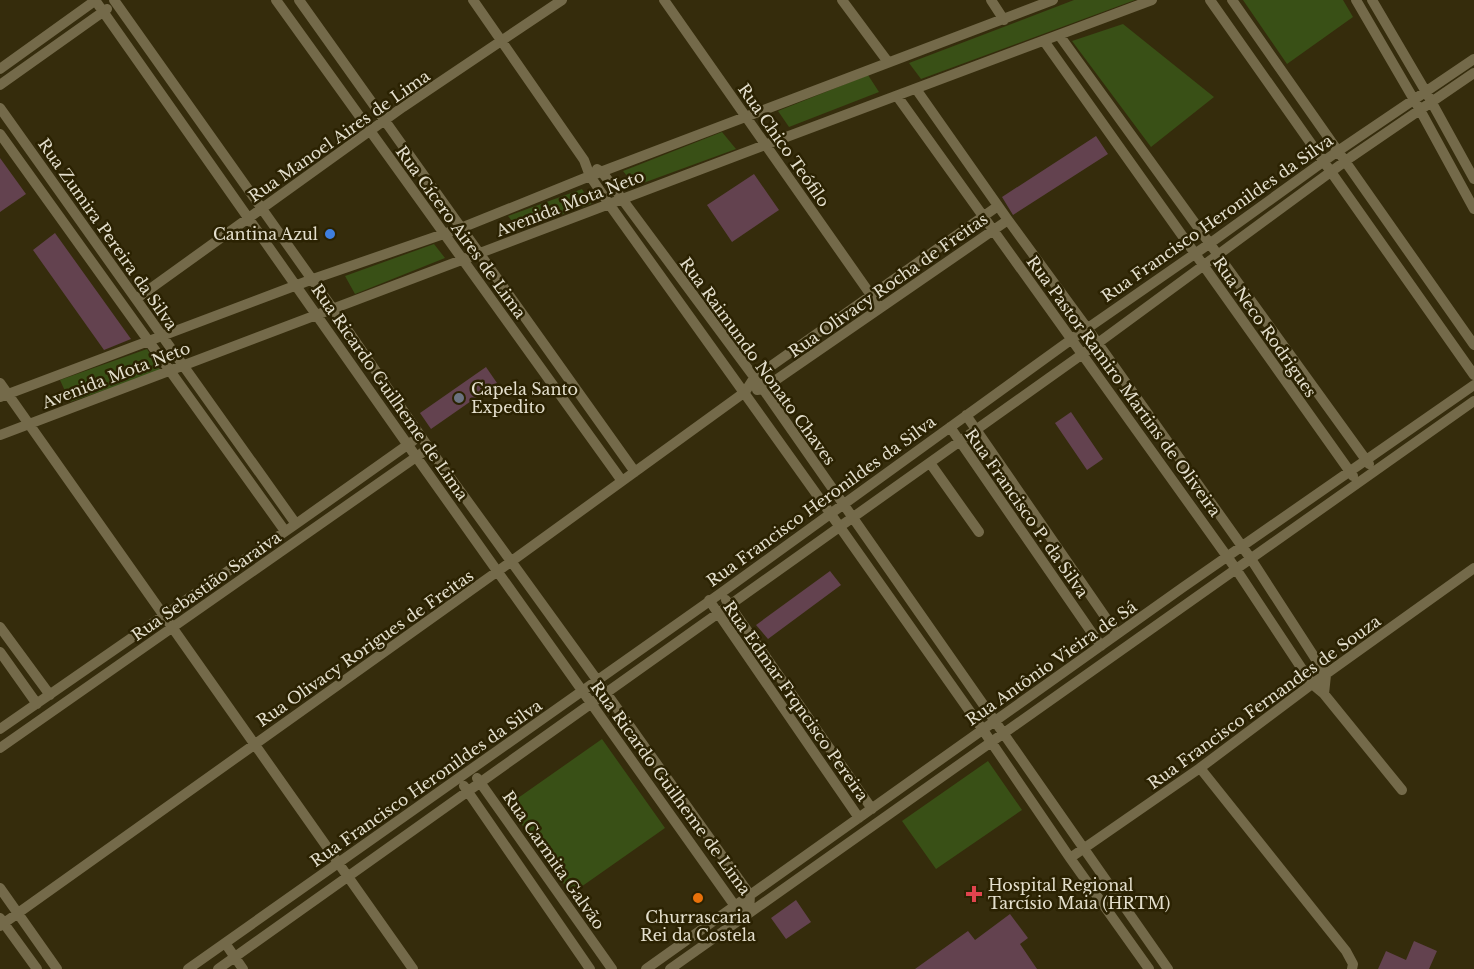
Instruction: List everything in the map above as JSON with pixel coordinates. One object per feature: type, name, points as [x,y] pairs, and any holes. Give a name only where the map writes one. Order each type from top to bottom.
[{"type":"street","points":[[0,69],[95,0]]},
{"type":"street","name":"Rua Ricardo Guilheme de Lima","points":[[95,0],[735,906],[749,913],[750,895],[429,448],[117,1]]},
{"type":"street","name":"Rua Cícero Aires de Lima","points":[[276,0],[622,482]]},
{"type":"street","name":"Rua Cícero Aires de Lima","points":[[299,0],[635,472]]},
{"type":"street","name":"Rua Raimundo Nonato Chaves","points":[[473,0],[584,160],[590,176],[609,204],[745,392],[1149,969]]},
{"type":"street","name":"Rua Manoel Aires de Lima","points":[[136,299],[385,120],[562,0]]},
{"type":"street","name":"Rua Chico Teófilo","points":[[664,0],[880,308]]},
{"type":"street","points":[[842,0],[888,62]]},
{"type":"street","points":[[991,0],[1004,20]]},
{"type":"street","name":"Avenida Mota Neto","points":[[4,396],[312,279],[461,228],[590,176],[1053,0]]},
{"type":"street","name":"Avenida Mota Neto","points":[[0,435],[1152,0]]},
{"type":"street","points":[[1210,0],[1474,375]]},
{"type":"street","points":[[1232,0],[1474,345]]},
{"type":"street","points":[[1356,0],[1414,99],[1474,209]]},
{"type":"street","points":[[1372,0],[1432,102],[1474,180],[1462,188]]},
{"type":"street","points":[[0,85],[117,1]]},
{"type":"street","name":"Rua Neco Rodrigues","points":[[1059,35],[1374,472]]},
{"type":"street","name":"Rua Neco Rodrigues","points":[[1044,41],[1358,483]]},
{"type":"street","name":"Rua Francisco Heronildes da Silva","points":[[188,969],[721,593],[1087,328],[1474,58]]},
{"type":"street","name":"Rua Francisco Heronildes da Silva","points":[[219,969],[1098,344],[1345,162],[1474,73]]},
{"type":"street","name":"Rua Pastor Ramiro Martins de Oliveira","points":[[916,89],[1242,546],[1326,675]]},
{"type":"street","name":"Rua Pastor Ramiro Martins de Oliveira","points":[[897,96],[1227,556],[1312,684],[1324,694],[1402,790]]},
{"type":"street","name":"Rua Zumira Pereira da Silva","points":[[0,108],[296,524]]},
{"type":"street","name":"Rua Zumira Pereira da Silva","points":[[0,134],[285,531]]},
{"type":"street","name":"Rua Raimundo Nonato Chaves","points":[[584,160],[602,172],[763,389],[996,721],[1165,968]]},
{"type":"street","name":"Rua Olivacy Rocha de Freitas","points":[[745,392],[754,378],[998,206]]},
{"type":"street","name":"Rua Olivacy Rocha de Freitas","points":[[745,392],[763,389],[1008,220]]},
{"type":"street","points":[[907,270],[916,283]]},
{"type":"street","points":[[681,304],[692,295]]},
{"type":"street","points":[[533,358],[548,349]]},
{"type":"street","points":[[1287,384],[1302,372]]},
{"type":"street","points":[[0,383],[4,396],[29,424],[413,969]]},
{"type":"street","name":"Rua Antônio Vieira de Sá","points":[[646,969],[1227,556],[1474,385]]},
{"type":"street","name":"Rua Olivacy Rorigues de Freitas","points":[[1,922],[18,914],[512,562],[745,392]]},
{"type":"street","name":"Rua Antônio Vieira de Sá","points":[[670,969],[1474,401]]},
{"type":"street","name":"Rua Francisco P. da Silva","points":[[966,415],[1118,634]]},
{"type":"street","name":"Rua Francisco P. da Silva","points":[[950,427],[1101,646]]},
{"type":"street","name":"Rua Sebastião Saraiva","points":[[0,729],[296,524],[420,435]]},
{"type":"street","name":"Rua Sebastião Saraiva","points":[[0,748],[429,448]]},
{"type":"street","points":[[930,463],[980,532]]},
{"type":"street","points":[[435,483],[447,473]]},
{"type":"street","name":"Rua Francisco Fernandes de Souza","points":[[1070,858],[1200,768],[1312,684],[1474,568]]},
{"type":"street","name":"Rua Edmar Frqncisco Pereira","points":[[721,593],[872,809]]},
{"type":"street","name":"Rua Edmar Frqncisco Pereira","points":[[709,600],[859,818]]},
{"type":"street","points":[[0,627],[50,695]]},
{"type":"street","points":[[0,652],[37,704]]},
{"type":"street","points":[[1324,694],[1326,675]]},
{"type":"street","points":[[72,679],[80,691]]},
{"type":"street","points":[[792,722],[805,713]]},
{"type":"street","points":[[1200,768],[1346,951],[1353,964],[1352,969]]},
{"type":"street","name":"Rua Carmita Galvão","points":[[471,769],[612,969]]},
{"type":"street","name":"Rua Carmita Galvão","points":[[458,778],[591,969]]},
{"type":"street","points":[[388,828],[397,842]]},
{"type":"street","points":[[0,888],[57,969]]},
{"type":"street","points":[[1,922],[37,969]]},
{"type":"street","points":[[225,943],[243,969]]},
{"type":"street","points":[[209,954],[219,969]]},
{"type":"green space","points":[[1074,0],[1135,0],[921,79],[909,63]]},
{"type":"green space","points":[[1243,0],[1343,0],[1353,17],[1287,64]]},
{"type":"green space","points":[[1123,24],[1214,97],[1151,147],[1072,41]]},
{"type":"green space","points":[[868,75],[879,92],[789,127],[778,111]]},
{"type":"green space","points":[[722,132],[736,149],[635,186],[623,171]]},
{"type":"green space","points":[[582,189],[591,204],[519,230],[508,216]]},
{"type":"green space","points":[[434,244],[445,258],[355,294],[345,276]]},
{"type":"green space","points":[[147,349],[161,371],[70,402],[60,380]]},
{"type":"green space","points":[[602,739],[665,828],[571,894],[508,805]]},
{"type":"green space","points":[[988,761],[1022,810],[936,869],[902,821]]},
{"type":"building","points":[[1096,136],[1108,154],[1013,215],[1002,197]]},
{"type":"building","points":[[0,158],[26,194],[0,212]]},
{"type":"building","points":[[754,174],[779,210],[732,242],[707,205]]},
{"type":"building","points":[[55,233],[131,339],[104,350],[33,250]]},
{"type":"building","name":"Capela Santo Expedito","points":[[486,367],[497,383],[431,429],[420,413]]},
{"type":"building","points":[[1071,412],[1103,459],[1087,470],[1055,423]]},
{"type":"building","points":[[830,571],[841,585],[768,639],[756,625]]},
{"type":"building","points":[[796,900],[811,922],[786,939],[771,918]]},
{"type":"building","points":[[1010,914],[1028,938],[1020,944],[1037,969],[915,969],[968,931],[975,940]]},
{"type":"building","points":[[1414,941],[1437,951],[1429,969],[1378,969],[1386,951],[1406,960]]},
{"type":"place","name":"Cantina Azul","points":[[330,234]]},
{"type":"place","name":"Capela Santo Expedito","points":[[459,398]]},
{"type":"place","name":"Hospital Regional Tarcísio Maia (HRTM)","points":[[974,894]]},
{"type":"place","name":"Churrascaria Rei da Costela","points":[[698,898]]}]
